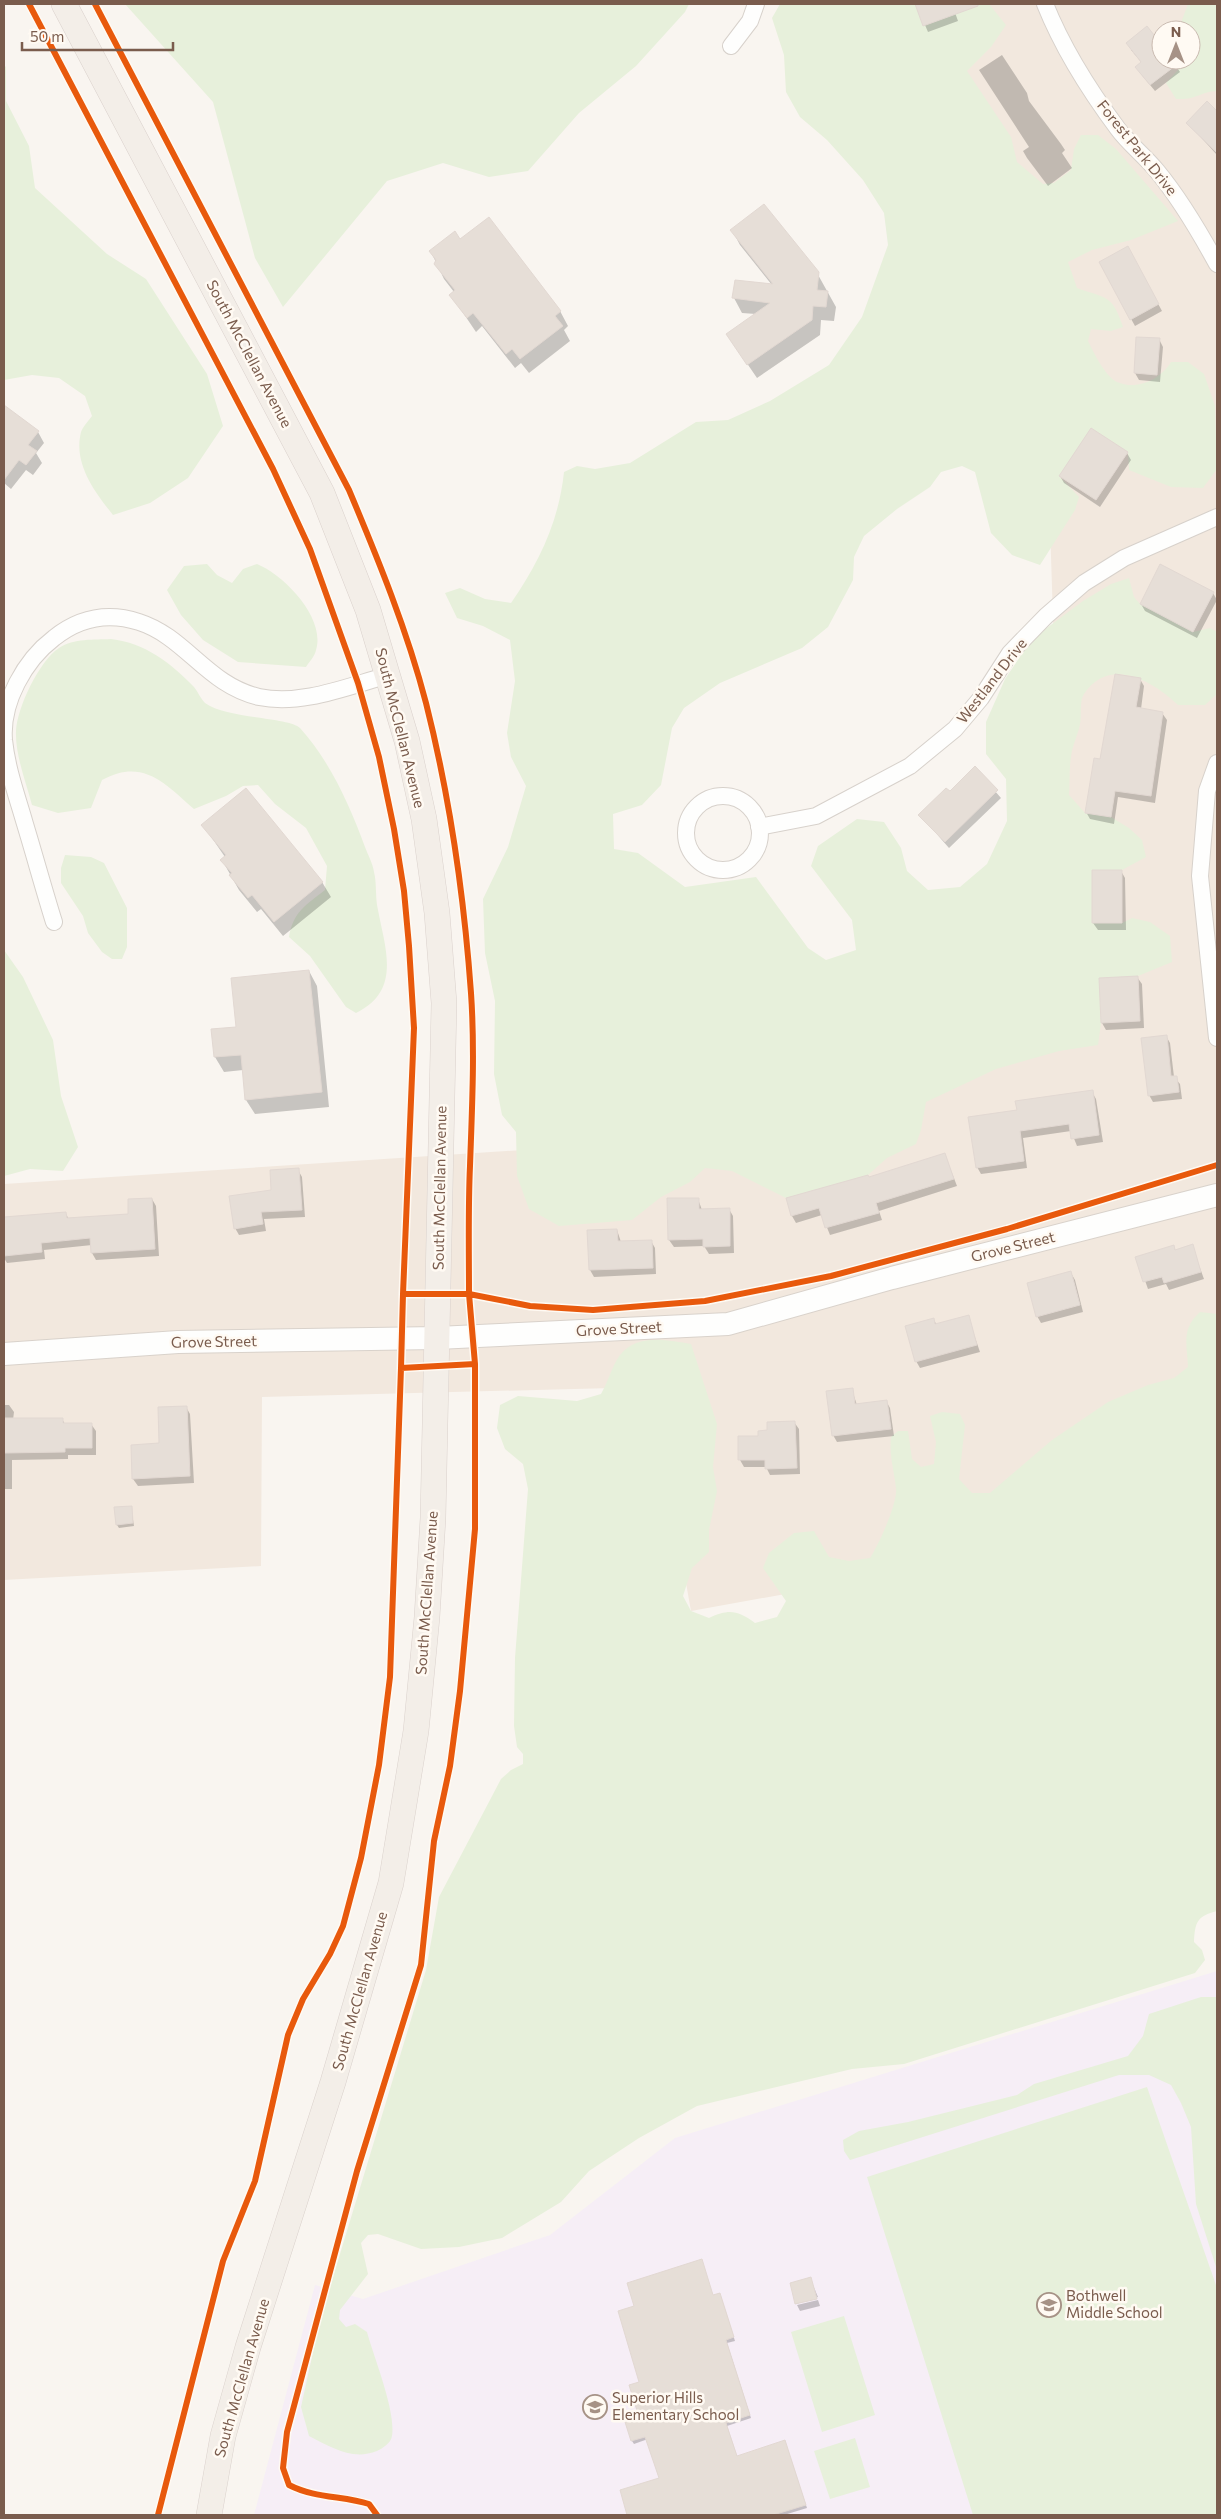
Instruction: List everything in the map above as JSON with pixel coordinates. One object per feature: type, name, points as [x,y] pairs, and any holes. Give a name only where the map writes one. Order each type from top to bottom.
[{"type":"main road","name":"South McClellan Avenue","points":[[64,4],[322,493],[368,610],[389,675],[407,741],[424,819],[437,913],[443,994],[433,1518],[427,1617],[416,1732],[391,1883],[334,2082],[243,2365],[223,2436],[209,2515]]},
{"type":"main road","name":"Grove Street","points":[[4,1354],[178,1342],[437,1338],[728,1324],[892,1278],[1217,1195]]},
{"type":"street","points":[[731,46],[750,21],[756,4]]},
{"type":"street","name":"Forest Park Drive","points":[[1045,4],[1054,25],[1086,84],[1120,131],[1156,170],[1193,219],[1217,264]]},
{"type":"street","name":"Westland Drive","points":[[759,827],[816,816],[910,766],[955,729],[981,698],[1010,653],[1046,616],[1084,583],[1124,558],[1217,517]]},
{"type":"street","points":[[54,922],[9,770],[4,738],[9,704],[23,672],[38,650],[63,630],[95,617],[111,616],[139,622],[169,636],[208,672],[232,687],[258,696],[280,700],[307,696],[389,675]]},
{"type":"street","points":[[1217,763],[1207,791],[1200,876],[1217,1038]]},
{"type":"street","points":[[717,796],[731,797],[744,803],[754,814],[759,827],[759,842],[753,855],[742,865],[728,870],[714,869],[701,863],[691,852],[686,839],[686,824],[692,811],[703,802],[717,796]]},
{"type":"shaded area","points":[[857,4],[1217,4],[1217,1516],[691,1611],[651,1387],[262,1397],[261,1566],[4,1580],[4,1184],[796,1132],[1066,1023],[1041,245]]},
{"type":"shaded area","points":[[1217,1971],[1217,2515],[254,2515],[315,2285],[363,2299],[550,2235],[675,2138]]},
{"type":"green space","points":[[125,4],[689,4],[685,12],[636,66],[579,113],[528,171],[489,177],[443,163],[387,181],[283,307],[255,258],[213,102]]},
{"type":"green space","points":[[780,4],[989,4],[1006,25],[991,47],[967,71],[1011,137],[1017,162],[1043,184],[1054,183],[1071,170],[1074,149],[1081,135],[1098,135],[1116,149],[1178,221],[1131,240],[1092,250],[1068,262],[1077,288],[1102,296],[1112,303],[1123,327],[1111,331],[1091,329],[1088,341],[1108,375],[1117,382],[1132,385],[1140,384],[1148,382],[1161,374],[1171,362],[1188,362],[1204,374],[1215,406],[1217,469],[1203,488],[1171,487],[1129,470],[1128,452],[1091,428],[1059,476],[1079,497],[1075,510],[1040,565],[1012,555],[991,533],[975,472],[962,466],[941,472],[930,487],[897,509],[864,536],[854,557],[853,580],[828,627],[802,648],[720,683],[684,708],[672,728],[661,785],[642,805],[613,814],[614,849],[638,853],[685,887],[756,877],[808,948],[826,960],[856,950],[852,920],[811,866],[818,846],[857,819],[884,822],[901,848],[907,871],[928,890],[960,887],[987,864],[1007,821],[1006,779],[986,754],[986,722],[1005,679],[1032,639],[1083,601],[1111,584],[1129,578],[1134,597],[1140,604],[1193,632],[1210,628],[1217,632],[1217,694],[1205,705],[1178,705],[1157,688],[1132,676],[1119,674],[1106,676],[1095,682],[1084,694],[1082,700],[1080,724],[1070,762],[1069,795],[1085,813],[1111,817],[1129,828],[1142,840],[1146,857],[1122,870],[1092,870],[1092,923],[1122,923],[1132,918],[1150,922],[1170,936],[1172,962],[1138,976],[1099,978],[1101,1023],[1098,1045],[1059,1051],[996,1069],[926,1102],[921,1130],[916,1144],[887,1158],[868,1175],[786,1198],[732,1171],[705,1168],[690,1182],[661,1197],[632,1220],[559,1226],[529,1209],[517,1176],[516,1132],[502,1115],[494,1074],[495,1001],[485,953],[483,899],[508,847],[526,786],[511,757],[507,733],[515,681],[510,640],[483,626],[457,618],[445,593],[460,588],[485,599],[511,603],[530,573],[546,541],[558,508],[564,472],[577,466],[595,469],[630,463],[696,422],[728,420],[770,401],[829,365],[862,317],[888,245],[884,213],[863,180],[827,140],[800,117],[786,92],[784,55],[772,18]]},
{"type":"green space","points":[[1188,4],[1217,4],[1217,91],[1189,98],[1176,99],[1166,83],[1178,70],[1201,70],[1201,20],[1182,20]]},
{"type":"green space","points":[[4,65],[6,67],[6,101],[29,146],[35,188],[107,254],[146,279],[207,374],[223,426],[188,478],[150,503],[113,515],[87,477],[80,455],[81,432],[92,416],[85,396],[59,378],[32,375],[4,380]]},
{"type":"green space","points":[[207,564],[217,575],[232,583],[243,569],[257,564],[279,578],[290,588],[309,612],[315,625],[317,638],[315,652],[306,667],[238,662],[203,640],[181,615],[167,590],[184,566]]},
{"type":"green space","points":[[111,639],[135,645],[167,662],[194,687],[205,703],[215,708],[242,715],[294,724],[300,728],[321,755],[346,800],[372,863],[387,967],[385,981],[380,993],[370,1004],[356,1013],[346,1007],[310,956],[289,937],[297,915],[325,890],[327,866],[306,828],[275,804],[258,785],[243,786],[226,796],[194,809],[173,790],[152,776],[129,772],[116,774],[102,780],[91,808],[58,813],[32,805],[19,759],[16,740],[17,721],[30,686],[44,663],[59,648],[78,641]]},
{"type":"green space","points":[[65,855],[91,857],[104,863],[127,908],[127,947],[122,959],[112,959],[102,952],[88,933],[83,916],[61,883],[61,868]]},
{"type":"green space","points":[[4,950],[23,977],[53,1040],[61,1096],[78,1147],[63,1171],[30,1169],[4,1176]]},
{"type":"green space","points":[[1200,1312],[1217,1314],[1217,1911],[1205,1915],[1196,1925],[1194,1942],[1202,1950],[1205,1960],[1195,1973],[904,2064],[852,2069],[697,2106],[639,2138],[589,2171],[561,2202],[502,2238],[459,2247],[421,2249],[378,2234],[368,2235],[361,2243],[368,2274],[340,2310],[339,2319],[346,2327],[355,2324],[367,2332],[388,2399],[392,2436],[386,2445],[377,2451],[368,2454],[350,2454],[309,2436],[301,2407],[320,2320],[426,1970],[439,1897],[501,1779],[511,1770],[523,1764],[523,1754],[517,1747],[514,1726],[515,1658],[528,1489],[523,1464],[505,1449],[497,1428],[500,1405],[518,1396],[577,1401],[601,1394],[620,1355],[635,1343],[663,1340],[691,1344],[717,1424],[713,1467],[717,1491],[709,1530],[709,1552],[692,1568],[683,1596],[691,1611],[709,1618],[722,1613],[733,1612],[743,1615],[755,1623],[777,1617],[786,1601],[763,1568],[769,1553],[794,1533],[814,1531],[829,1557],[849,1561],[870,1558],[891,1514],[896,1495],[891,1457],[891,1437],[898,1431],[908,1431],[912,1459],[921,1467],[934,1464],[936,1442],[930,1416],[942,1412],[960,1414],[965,1425],[959,1479],[972,1493],[990,1493],[1052,1440],[1108,1402],[1148,1385],[1174,1378],[1188,1367],[1186,1337],[1190,1325]]},
{"type":"green space","points":[[1201,1997],[1217,1997],[1217,2270],[1196,2204],[1191,2127],[1171,2085],[1149,2075],[1119,2075],[850,2160],[844,2151],[843,2140],[859,2131],[908,2122],[1017,2095],[1034,2084],[1128,2056],[1143,2036],[1149,2014]]},
{"type":"green space","name":"Bothwell Middle School","points":[[1147,2087],[1217,2288],[1217,2515],[973,2515],[867,2177]]},
{"type":"green space","points":[[844,2316],[875,2415],[822,2432],[791,2332]]},
{"type":"green space","points":[[855,2438],[870,2487],[830,2499],[814,2451]]},
{"type":"building","points":[[915,4],[978,4],[978,6],[923,26]]},
{"type":"building","points":[[1147,26],[1151,31],[1151,70],[1170,70],[1150,85],[1135,67],[1141,62],[1126,43]]},
{"type":"building","points":[[1207,101],[1217,111],[1217,153],[1186,123]]},
{"type":"building","points":[[764,204],[819,272],[817,290],[828,291],[826,307],[813,306],[812,320],[747,365],[726,334],[770,303],[732,298],[735,280],[773,284],[730,230]]},
{"type":"building","points":[[489,217],[561,311],[555,316],[563,326],[520,359],[512,349],[506,354],[473,313],[467,318],[449,295],[455,290],[434,264],[436,260],[429,251],[455,231],[460,239]]},
{"type":"building","points":[[1128,246],[1159,304],[1130,320],[1099,262]]},
{"type":"building","points":[[1136,337],[1160,338],[1157,375],[1134,373]]},
{"type":"building","points":[[4,405],[39,431],[28,445],[37,451],[26,465],[19,460],[4,480]]},
{"type":"building","points":[[1091,428],[1128,452],[1096,500],[1059,476]]},
{"type":"building","points":[[1160,564],[1214,592],[1193,632],[1140,604]]},
{"type":"building","points":[[1115,674],[1141,678],[1136,707],[1163,712],[1151,796],[1115,791],[1111,817],[1085,813],[1094,758],[1100,759]]},
{"type":"building","points":[[975,766],[998,790],[945,842],[918,815],[946,788],[950,791]]},
{"type":"building","points":[[246,788],[323,882],[274,922],[252,895],[248,898],[229,875],[232,873],[220,860],[226,855],[201,825]]},
{"type":"building","points":[[1092,870],[1122,870],[1122,923],[1092,923]]},
{"type":"building","points":[[309,970],[322,1092],[245,1100],[241,1055],[214,1057],[211,1029],[236,1027],[231,978]]},
{"type":"building","points":[[1138,976],[1140,1021],[1101,1023],[1099,978]]},
{"type":"building","points":[[1167,1035],[1171,1076],[1177,1076],[1179,1092],[1148,1096],[1141,1038]]},
{"type":"building","points":[[1093,1090],[1099,1135],[1071,1139],[1069,1124],[1020,1131],[1024,1161],[976,1168],[968,1117],[1017,1110],[1015,1101]]},
{"type":"building","points":[[945,1153],[954,1179],[876,1203],[879,1213],[825,1228],[819,1208],[791,1216],[786,1198],[868,1175],[869,1177]]},
{"type":"building","points":[[299,1168],[302,1210],[261,1212],[263,1224],[234,1229],[229,1196],[271,1190],[270,1170]]},
{"type":"building","points":[[152,1198],[155,1249],[91,1253],[90,1238],[41,1243],[42,1252],[4,1256],[4,1217],[66,1212],[67,1218],[128,1214],[128,1199]]},
{"type":"building","points":[[667,1198],[699,1198],[699,1209],[730,1208],[730,1246],[703,1247],[703,1239],[668,1240]]},
{"type":"building","points":[[617,1229],[618,1241],[652,1240],[653,1268],[589,1270],[587,1230]]},
{"type":"building","points":[[1193,1244],[1201,1272],[1164,1283],[1162,1277],[1143,1282],[1135,1257],[1174,1245],[1175,1250]]},
{"type":"building","points":[[1071,1271],[1080,1305],[1036,1317],[1027,1283]]},
{"type":"building","points":[[969,1315],[977,1345],[915,1362],[905,1326],[934,1318],[935,1324]]},
{"type":"building","points":[[853,1388],[855,1404],[887,1400],[891,1429],[832,1436],[826,1391]]},
{"type":"building","points":[[187,1406],[190,1476],[132,1479],[131,1445],[159,1443],[158,1407]]},
{"type":"building","points":[[4,1418],[63,1418],[63,1423],[92,1423],[92,1448],[65,1448],[65,1452],[4,1453]]},
{"type":"building","points":[[795,1421],[797,1468],[765,1469],[765,1460],[738,1460],[738,1436],[758,1436],[758,1431],[767,1430],[767,1422]]},
{"type":"building","points":[[132,1506],[133,1523],[116,1525],[114,1507]]},
{"type":"building","name":"Superior Hills Elementary School","points":[[702,2259],[713,2295],[720,2293],[734,2337],[726,2340],[750,2415],[726,2423],[737,2456],[785,2440],[806,2505],[773,2515],[627,2515],[620,2490],[659,2478],[645,2437],[631,2441],[625,2422],[639,2417],[629,2385],[639,2382],[618,2311],[634,2306],[627,2283]]},
{"type":"building","points":[[811,2277],[817,2299],[795,2304],[790,2283]]},
{"type":"cycle path","points":[[29,4],[273,469],[310,549],[358,683],[379,757],[394,829],[404,891],[409,946],[414,1028],[403,1294]]},
{"type":"cycle path","points":[[95,4],[349,490],[391,595],[426,703],[435,739],[455,847],[468,957],[473,1058],[469,1198],[469,1294],[530,1306],[593,1310],[705,1301],[831,1276],[1007,1229],[1217,1165]]},
{"type":"cycle path","points":[[377,2515],[369,2504],[318,2495],[289,2485],[283,2468],[287,2432],[357,2171],[421,1965],[434,1841],[450,1766],[460,1691],[475,1529],[475,1364],[469,1294],[403,1294],[401,1368],[475,1364]]},
{"type":"cycle path","points":[[158,2515],[223,2261],[255,2181],[288,2035],[303,1999],[330,1954],[343,1926],[361,1858],[379,1765],[390,1677],[401,1368]]},
{"type":"place","name":"Bothwell Middle School","points":[[1049,2305]]},
{"type":"place","name":"Superior Hills Elementary School","points":[[595,2407]]}]
